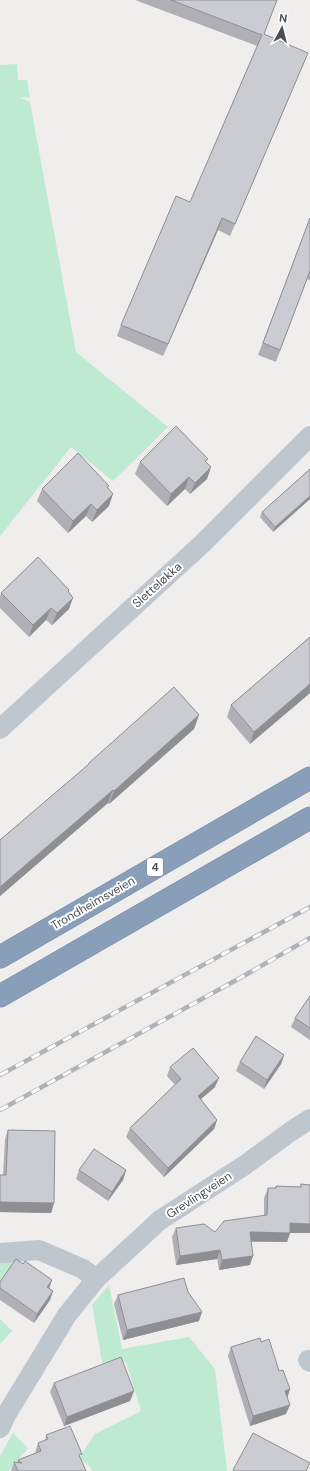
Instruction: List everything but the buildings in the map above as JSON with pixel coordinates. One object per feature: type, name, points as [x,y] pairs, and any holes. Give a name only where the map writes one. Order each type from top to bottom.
[{"type":"highway","name":"Trondheimsveien","points":[[0,957],[310,778]]},
{"type":"highway","points":[[0,996],[310,818]]},
{"type":"street","name":"Sletteløkka","points":[[0,729],[202,544],[310,436]]},
{"type":"street","name":"Grevlingveien","points":[[0,1428],[6,1415],[67,1314],[96,1279],[160,1220],[245,1165],[310,1119]]},
{"type":"street","points":[[0,1253],[39,1250],[83,1269],[96,1279]]},
{"type":"green space","points":[[17,64],[18,80],[27,80],[30,98],[20,97],[30,102],[76,352],[168,427],[113,481],[71,447],[0,536],[0,65]]},
{"type":"green space","points":[[18,1258],[15,1267],[0,1281],[0,1260]]},
{"type":"green space","points":[[109,1285],[122,1349],[189,1337],[215,1369],[227,1471],[92,1471],[91,1468],[79,1458],[95,1434],[141,1411],[126,1362],[103,1367],[92,1305]]},
{"type":"green space","points":[[0,1319],[12,1331],[0,1344]]},
{"type":"green space","points":[[13,1433],[28,1448],[9,1471],[0,1471],[0,1456]]},
{"type":"railway","points":[[0,1075],[310,907]]},
{"type":"railway","points":[[0,1110],[310,938]]}]
